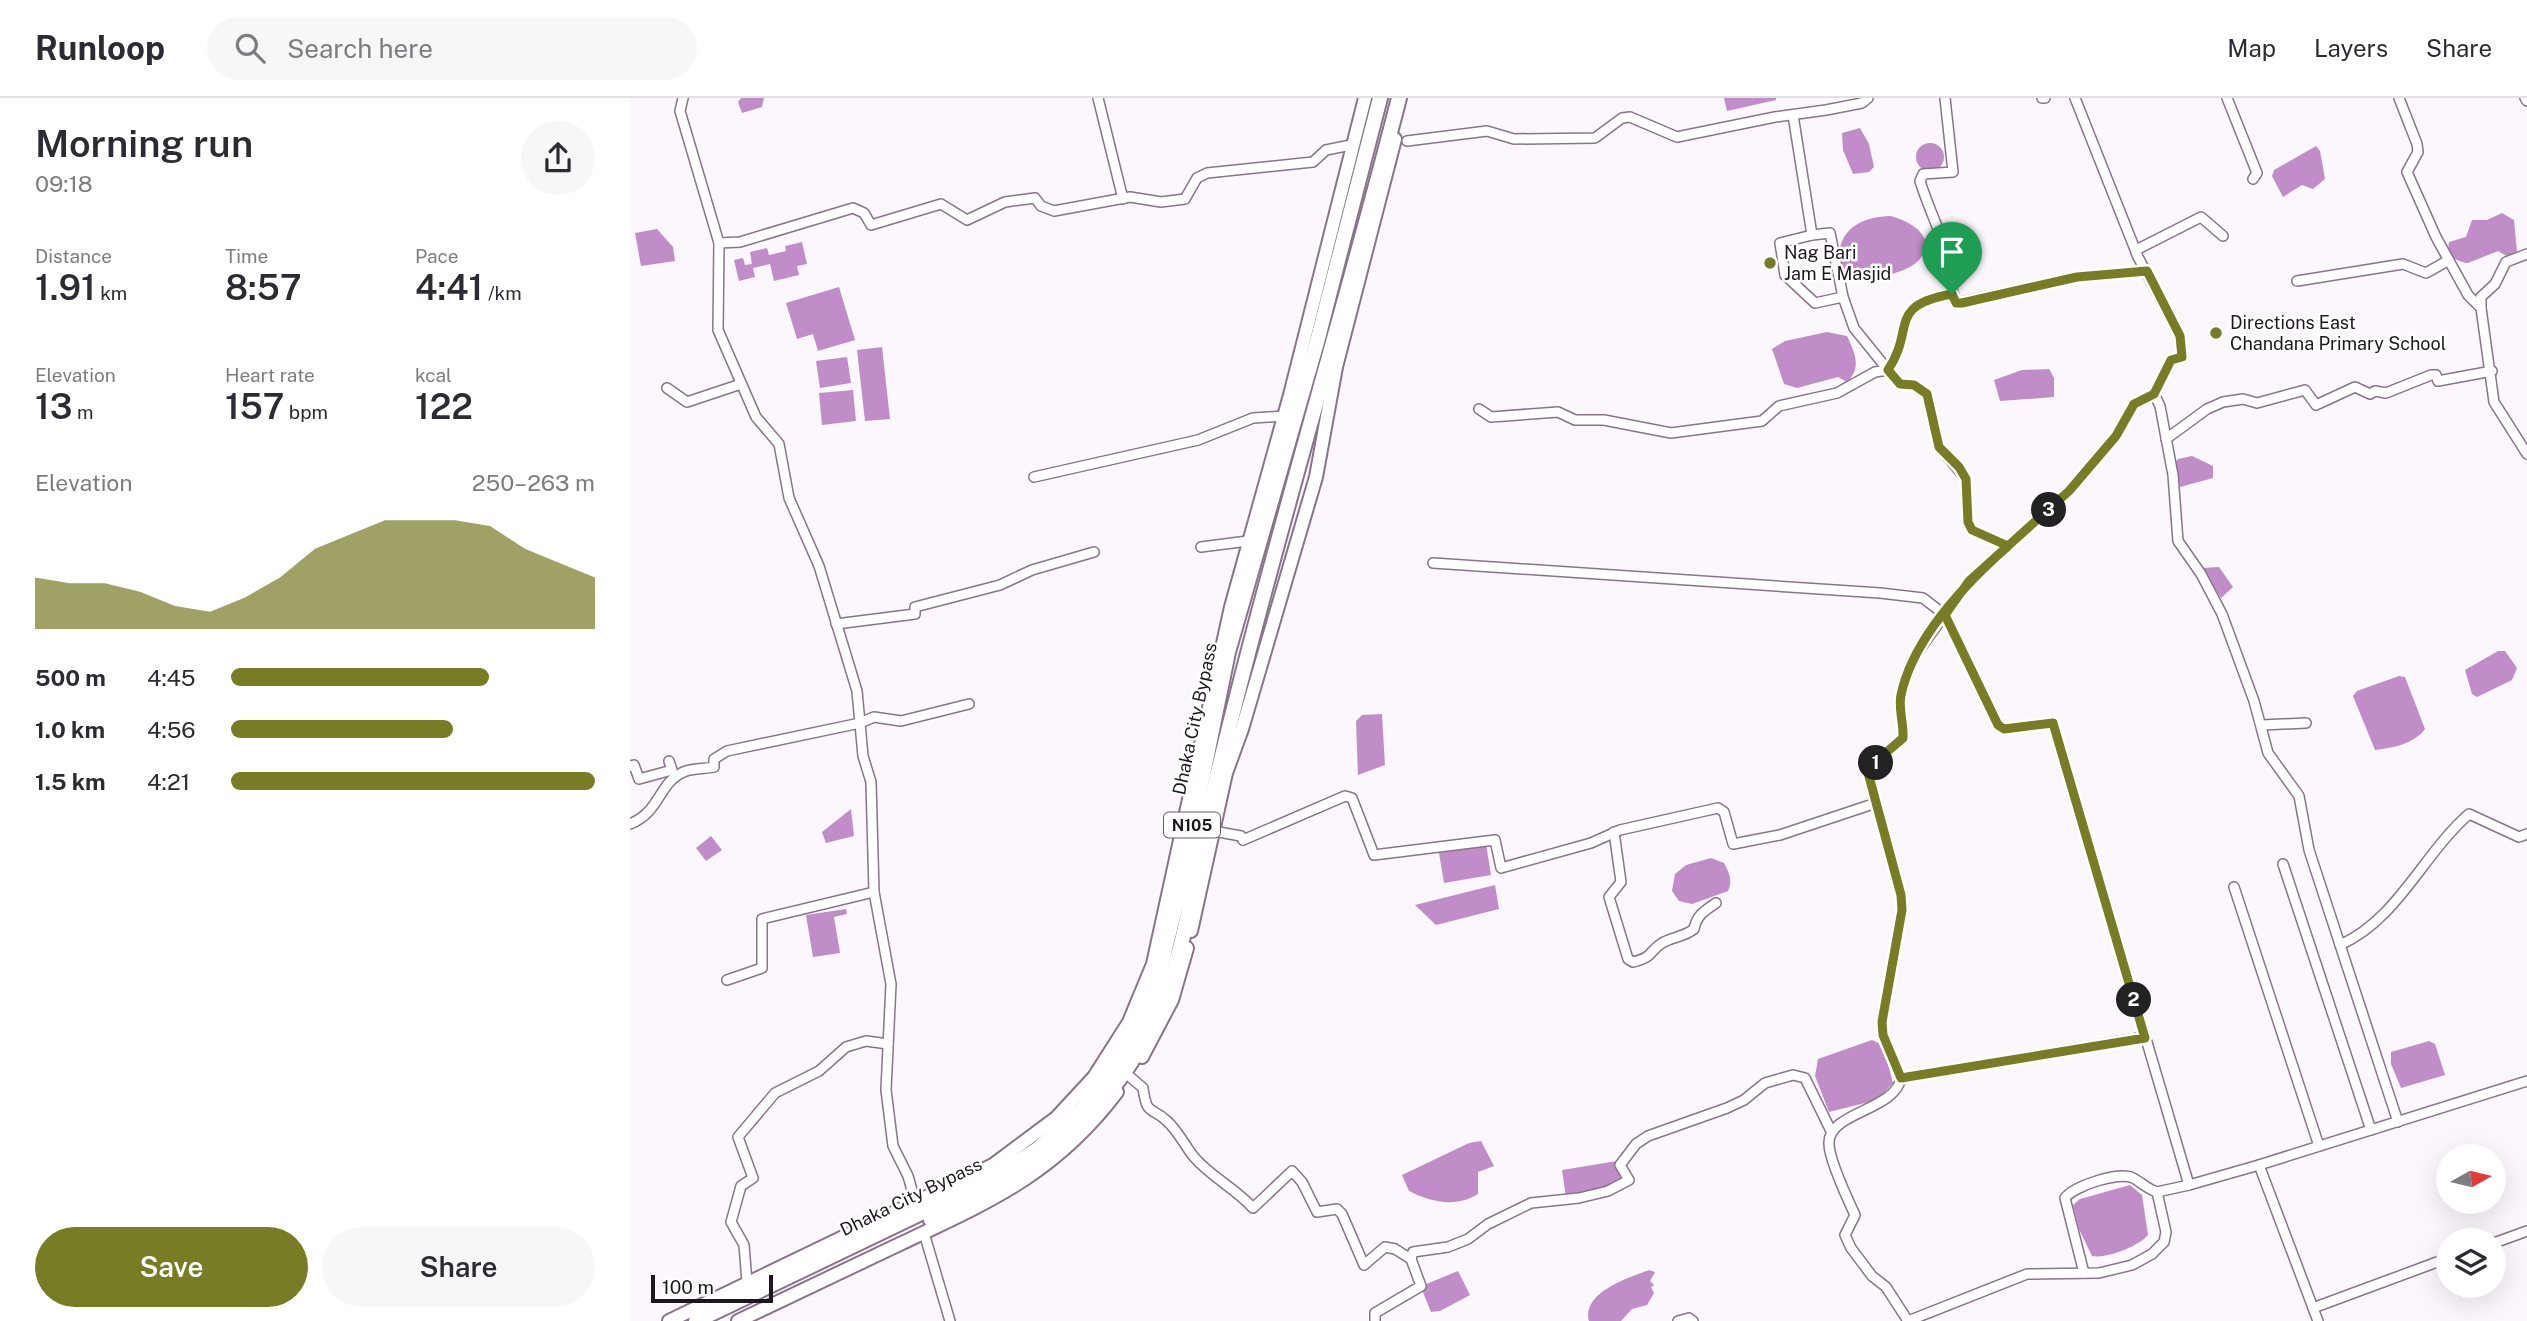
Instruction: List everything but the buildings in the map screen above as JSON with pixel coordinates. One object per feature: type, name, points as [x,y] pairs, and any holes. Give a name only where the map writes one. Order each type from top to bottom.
[{"type":"highway","name":"Dhaka City Bypass","points":[[696,1321],[994,1178],[1039,1149],[1083,1108],[1116,1066],[1140,1026],[1165,955],[1228,652],[1317,342],[1380,98]]},
{"type":"highway","name":"Dhaka City Bypass","points":[[717,1321],[999,1187],[1047,1156],[1105,1098],[1151,1029],[1167,988],[1185,922],[1247,657],[1399,98]]},
{"type":"main road","points":[[669,1321],[993,1165],[1046,1127],[1094,1077],[1129,1022],[1153,964],[1220,651],[1284,416],[1365,98]]},
{"type":"main road","points":[[738,1321],[1002,1196],[1053,1160],[1095,1121],[1157,1033],[1172,1000],[1199,900],[1226,773],[1246,717],[1315,478],[1336,367],[1406,98]]},
{"type":"street","points":[[683,98],[680,111],[719,243],[718,330],[755,417],[779,444],[789,498],[820,566],[857,691],[863,756],[871,782],[874,892],[891,984],[886,1090],[893,1146],[908,1175],[916,1204]]},
{"type":"street","points":[[1098,98],[1123,198]]},
{"type":"street","points":[[1945,98],[1953,172],[1923,174],[1920,181],[1930,215],[1945,248],[1951,270],[1952,294],[1956,303],[2077,277],[2147,271]]},
{"type":"street","points":[[1831,1131],[1843,1121],[1873,1107],[1896,1089],[1901,1078],[1883,1035],[1882,1022],[1902,902],[1867,769],[1903,738],[1900,698],[1912,660],[1969,581],[2069,491],[2116,436],[2134,404],[2154,394],[2171,360],[2182,357],[2180,336],[2136,250],[2075,98]]},
{"type":"street","points":[[2227,98],[2257,173],[2253,179]]},
{"type":"street","points":[[2399,98],[2418,152],[2407,172],[2427,220],[2468,295],[2481,308]]},
{"type":"street","points":[[1407,141],[1488,131],[1514,139],[1595,138],[1622,118],[1630,117],[1677,137],[1863,100]]},
{"type":"street","points":[[1793,115],[1812,234]]},
{"type":"street","points":[[719,243],[740,242],[853,208],[864,213],[871,225],[941,204],[967,220],[1005,202],[1035,198],[1041,206],[1054,211],[1123,198],[1161,202],[1185,199],[1197,178],[1207,173],[1313,162],[1326,150],[1351,145]]},
{"type":"street","points":[[2136,250],[2201,217],[2223,236]]},
{"type":"street","points":[[1843,297],[1815,303],[1785,275],[1780,243],[1812,234],[1830,233],[1843,297],[1854,328],[1900,384],[1914,385],[1927,394],[1939,447],[1959,467],[1966,479],[1968,522],[1972,530],[2008,546]]},
{"type":"street","points":[[2527,254],[2506,262],[2495,284],[2481,297],[2497,410],[2527,454]]},
{"type":"street","points":[[2297,281],[2403,264],[2426,273],[2449,260]]},
{"type":"street","points":[[1888,370],[1897,355],[1903,327],[1914,306],[1925,299],[1952,294]]},
{"type":"street","points":[[1479,409],[1491,416],[1558,412],[1575,420],[1604,420],[1671,433],[1762,422],[1779,407],[1837,393],[1875,372],[1888,370]]},
{"type":"street","points":[[2166,439],[2207,409],[2223,402],[2243,399],[2257,403],[2305,390],[2316,405],[2355,387],[2370,394],[2375,391],[2386,393],[2431,375],[2436,375],[2438,381],[2446,382],[2492,371]]},
{"type":"street","points":[[667,388],[687,401],[741,384]]},
{"type":"street","points":[[2154,394],[2160,406],[2174,475],[2178,541],[2202,574],[2222,614],[2262,725],[2268,753],[2299,796],[2309,850],[2398,1122]]},
{"type":"street","points":[[1034,477],[1198,440],[1253,418],[1284,416]]},
{"type":"street","points":[[1200,547],[1248,541]]},
{"type":"street","points":[[836,624],[915,614],[915,607],[1000,585],[1032,570],[1094,552]]},
{"type":"street","points":[[1433,563],[1891,594],[1923,598],[1945,615],[1998,725],[2004,729],[2053,723],[2189,1185]]},
{"type":"street","points":[[630,824],[652,812],[668,783],[685,771],[714,767],[714,759],[727,751],[860,723],[874,717],[901,721],[969,704]]},
{"type":"street","points":[[2262,725],[2306,723]]},
{"type":"street","points":[[630,766],[634,765],[639,779],[672,769],[668,761]]},
{"type":"street","points":[[1213,831],[1241,836],[1243,840],[1345,796],[1352,798],[1374,855],[1496,840],[1501,868],[1591,843],[1614,832],[1718,808],[1724,812],[1733,844],[1780,835],[1876,803]]},
{"type":"street","points":[[2340,946],[2355,939],[2391,907],[2453,828],[2469,814],[2519,837],[2527,834]]},
{"type":"street","points":[[1614,832],[1621,882],[1609,897],[1628,959],[1633,962],[1650,957],[1662,943],[1682,938],[1694,929],[1696,918],[1716,903]]},
{"type":"street","points":[[2283,864],[2371,1130]]},
{"type":"street","points":[[2234,887],[2319,1146]]},
{"type":"street","points":[[727,979],[762,968],[762,919],[874,892]]},
{"type":"street","points":[[1901,1078],[2145,1038]]},
{"type":"street","points":[[747,1282],[744,1245],[732,1229],[731,1214],[742,1192],[741,1186],[753,1178],[747,1154],[737,1137],[775,1093],[819,1071],[846,1047],[866,1041],[888,1044]]},
{"type":"street","points":[[1411,1259],[1413,1252],[1448,1247],[1468,1239],[1488,1224],[1531,1203],[1579,1198],[1608,1191],[1629,1180],[1620,1165],[1636,1144],[1648,1136],[1727,1108],[1744,1100],[1765,1083],[1793,1075],[1805,1078],[1831,1131],[1829,1144],[1854,1215],[1845,1235],[1851,1248],[1872,1276],[1886,1287],[1908,1321],[2027,1274],[2084,1273],[2133,1265],[2152,1254],[2164,1242],[2166,1232],[2157,1192]]},
{"type":"street","points":[[1129,1076],[1143,1088],[1145,1103],[1152,1114],[1166,1120],[1194,1157],[1253,1208],[1292,1171],[1302,1182],[1317,1212],[1337,1209],[1342,1214],[1364,1265],[1385,1247],[1395,1248],[1411,1259],[1421,1286],[1375,1313],[1375,1321]]},
{"type":"street","points":[[2084,1273],[2065,1198],[2070,1192],[2084,1185],[2123,1176],[2157,1192],[2189,1185],[2527,1081]]},
{"type":"street","points":[[2259,1165],[2318,1321]]},
{"type":"street","points":[[2506,1238],[2527,1231]]},
{"type":"street","points":[[924,1233],[950,1321]]},
{"type":"street","points":[[2313,1308],[2436,1262]]},
{"type":"street","points":[[1678,1321],[1689,1318],[1692,1321]]},
{"type":"shaded area","points":[[741,98],[764,98],[762,107],[742,113],[738,102]]},
{"type":"shaded area","points":[[1724,98],[1776,98],[1776,100],[1727,111]]},
{"type":"shaded area","points":[[1860,128],[1869,144],[1874,167],[1869,172],[1853,174],[1843,150],[1842,133]]},
{"type":"shaded area","points":[[1930,143],[1940,147],[1944,157],[1940,167],[1930,171],[1920,167],[1916,157],[1920,147]]},
{"type":"shaded area","points":[[2316,146],[2320,151],[2325,179],[2313,189],[2302,185],[2283,197],[2272,176],[2274,170]]},
{"type":"shaded area","points":[[2502,213],[2514,220],[2517,252],[2508,257],[2498,251],[2468,263],[2453,257],[2449,251],[2449,242],[2466,237],[2472,220],[2487,220]]},
{"type":"shaded area","points":[[1891,216],[1907,222],[1920,232],[1926,245],[1924,253],[1912,266],[1883,277],[1844,281],[1839,254],[1841,243],[1847,234],[1854,226],[1864,221]]},
{"type":"shaded area","points":[[657,229],[673,247],[675,261],[641,266],[635,233]]},
{"type":"shaded area","points":[[802,242],[807,264],[797,266],[799,275],[774,281],[770,264],[753,268],[755,277],[739,281],[734,260],[743,258],[745,265],[752,264],[750,252],[767,248],[769,255],[786,251],[785,246]]},
{"type":"shaded area","points":[[839,287],[855,340],[818,351],[813,334],[797,339],[786,303]]},
{"type":"shaded area","points":[[1827,332],[1847,336],[1856,360],[1852,377],[1847,382],[1838,377],[1797,388],[1784,384],[1772,349],[1785,341]]},
{"type":"shaded area","points":[[882,347],[890,419],[865,421],[857,350]]},
{"type":"shaded area","points":[[847,357],[851,383],[820,388],[816,361]]},
{"type":"shaded area","points":[[2049,369],[2054,378],[2054,397],[2000,401],[1994,380],[2022,370]]},
{"type":"shaded area","points":[[853,390],[856,421],[822,425],[819,393]]},
{"type":"shaded area","points":[[2192,456],[2213,466],[2213,478],[2180,487],[2174,464],[2178,459]]},
{"type":"shaded area","points":[[2219,567],[2233,587],[2221,598],[2202,568]]},
{"type":"shaded area","points":[[2498,651],[2505,651],[2517,668],[2512,680],[2477,697],[2472,694],[2465,670]]},
{"type":"shaded area","points":[[2399,676],[2405,677],[2425,729],[2409,742],[2375,750],[2353,696],[2357,691]]},
{"type":"shaded area","points":[[1382,714],[1385,765],[1358,775],[1356,721],[1362,715]]},
{"type":"shaded area","points":[[851,809],[854,836],[826,843],[822,832]]},
{"type":"shaded area","points":[[711,836],[722,850],[706,861],[696,848]]},
{"type":"shaded area","points":[[1486,844],[1491,875],[1444,883],[1439,853]]},
{"type":"shaded area","points":[[1711,858],[1726,866],[1730,880],[1728,891],[1692,904],[1679,901],[1672,891],[1675,874],[1686,865]]},
{"type":"shaded area","points":[[1495,885],[1499,909],[1436,925],[1415,905]]},
{"type":"shaded area","points":[[846,909],[847,914],[834,917],[840,953],[813,957],[806,915]]},
{"type":"shaded area","points":[[1872,1040],[1883,1045],[1893,1083],[1877,1100],[1829,1112],[1815,1076],[1818,1059]]},
{"type":"shaded area","points":[[2429,1041],[2435,1044],[2445,1075],[2401,1088],[2391,1064],[2391,1052]]},
{"type":"shaded area","points":[[1481,1141],[1494,1166],[1478,1172],[1478,1194],[1461,1201],[1443,1202],[1409,1191],[1402,1175],[1469,1143]]},
{"type":"shaded area","points":[[1617,1161],[1624,1178],[1608,1188],[1566,1197],[1562,1170]]},
{"type":"shaded area","points":[[2130,1185],[2142,1195],[2148,1235],[2122,1251],[2105,1256],[2092,1256],[2079,1229],[2073,1205],[2080,1199]]},
{"type":"shaded area","points":[[1649,1270],[1655,1272],[1650,1281],[1654,1285],[1651,1287],[1654,1293],[1647,1305],[1632,1309],[1621,1321],[1589,1321],[1592,1302],[1599,1294],[1619,1282]]},
{"type":"shaded area","points":[[1458,1271],[1470,1295],[1440,1311],[1431,1312],[1422,1290],[1424,1285]]},
{"type":"place","name":"Nag Bari Jam E Masjid","points":[[1770,263]]},
{"type":"place","name":"Directions East Chandana Primary School","points":[[2216,333]]},
{"type":"route","points":[[1952,294],[1925,299],[1914,306],[1903,327],[1897,355],[1888,370],[1900,384],[1914,385],[1927,394],[1939,447],[1949,455],[1966,479],[1968,522],[1972,530],[1991,541],[2008,546],[1969,581],[1912,660],[1900,698],[1903,738],[1867,769],[1901,895],[1902,910],[1882,1022],[1883,1035],[1901,1078],[2145,1038],[2057,731],[2053,723],[2048,722],[2004,729],[1998,725],[1945,615],[1969,581],[2008,546],[2069,491],[2116,436],[2134,404],[2154,394],[2171,360],[2182,357],[2180,336],[2147,271],[2077,277],[1962,303],[1956,303],[1952,294]]}]
